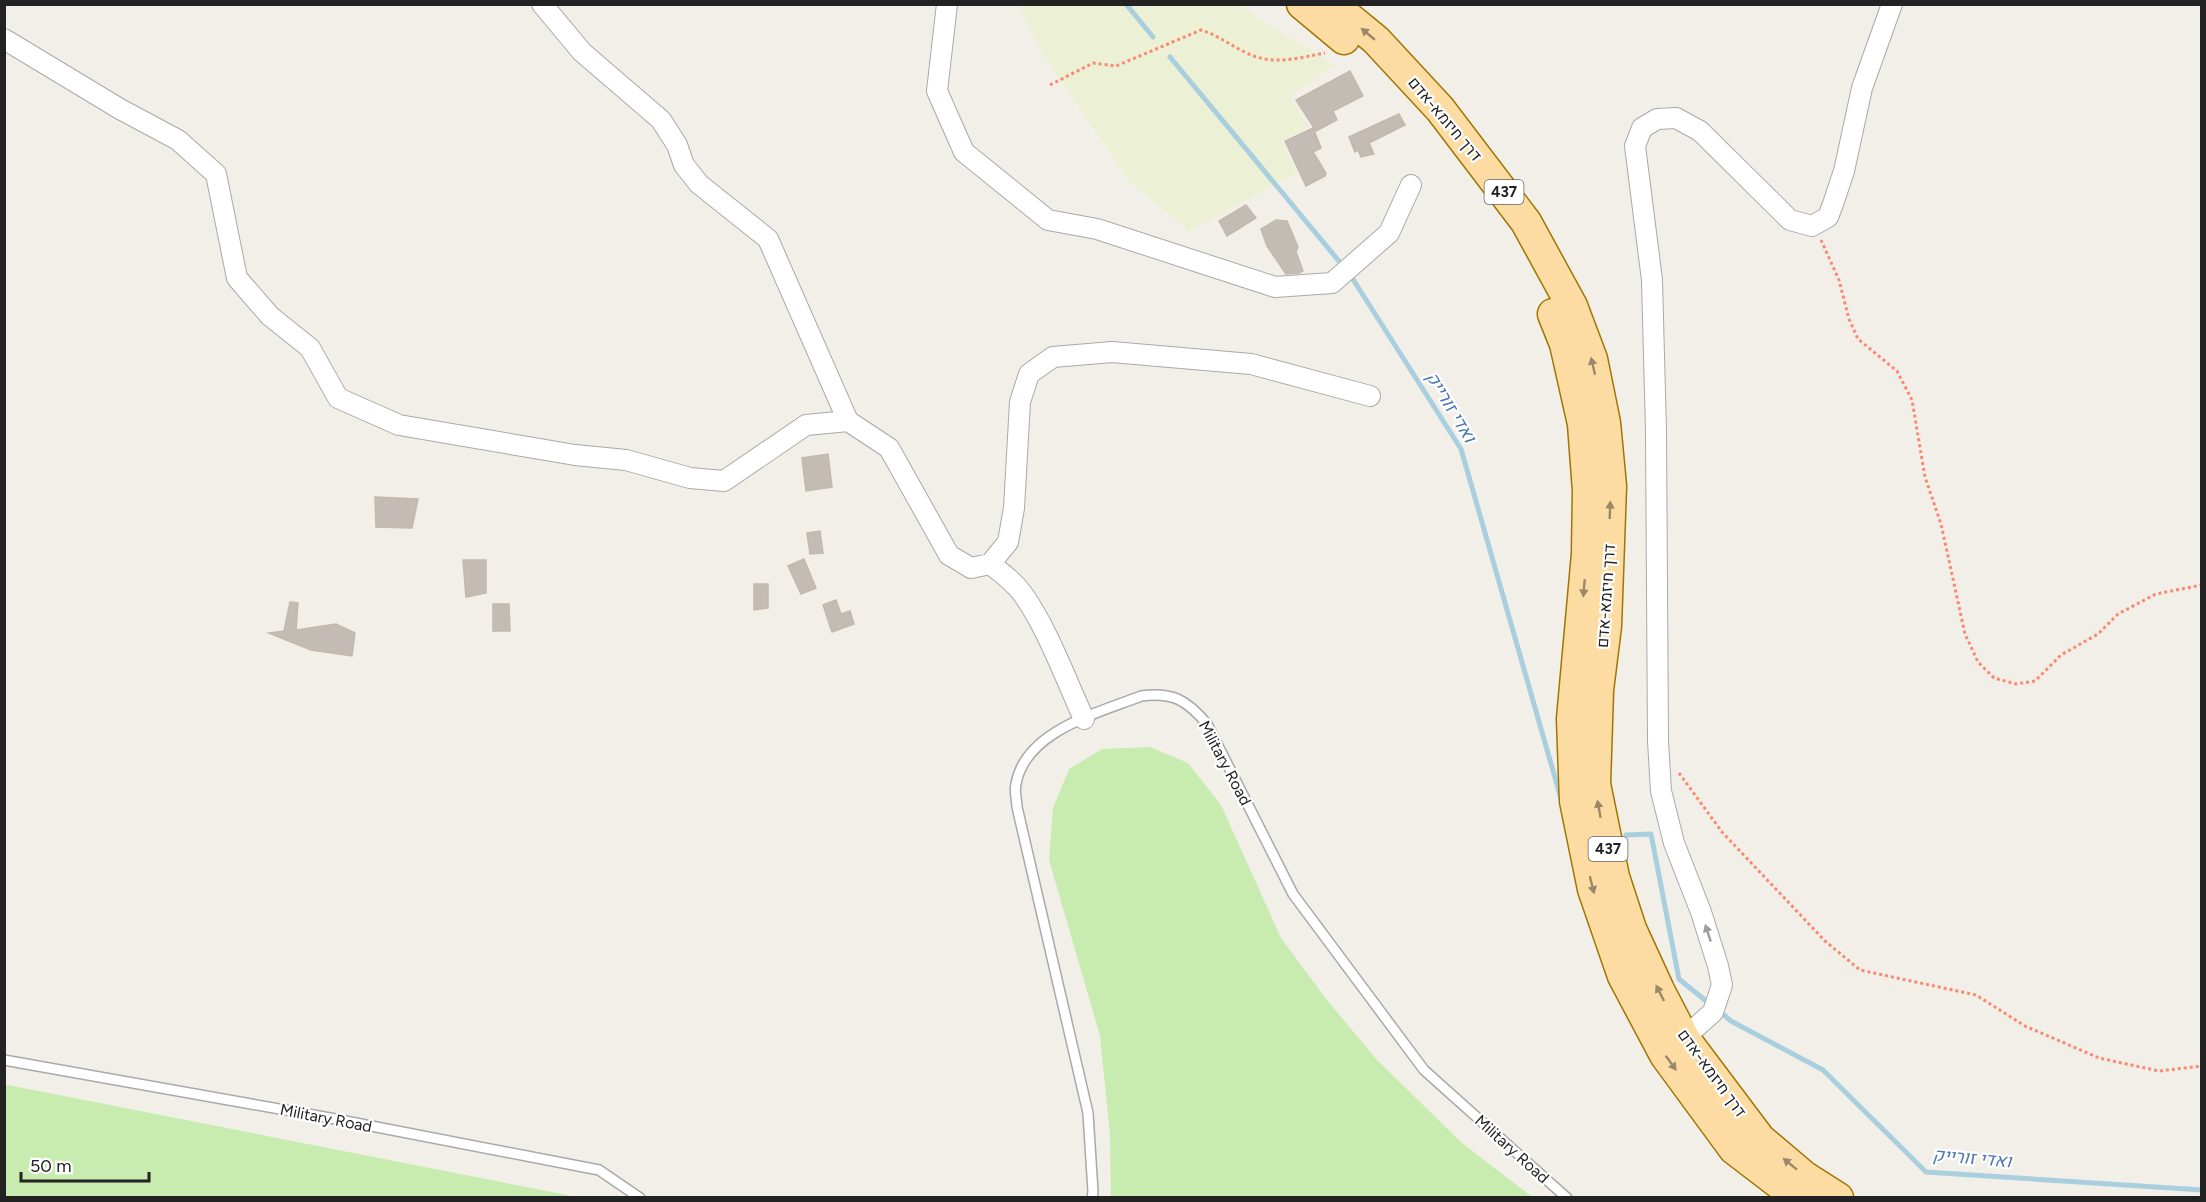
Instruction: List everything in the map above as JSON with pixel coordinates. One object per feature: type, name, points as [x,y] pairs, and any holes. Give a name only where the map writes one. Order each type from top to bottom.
[{"type":"main road","name":"דרך חיזמא-אדם","points":[[1302,4],[1359,52],[1406,99],[1479,188],[1504,223],[1528,266],[1549,306],[1565,344],[1583,424],[1588,491],[1587,554],[1572,719],[1575,801],[1593,889],[1623,976],[1665,1055],[1734,1149],[1798,1197]]},
{"type":"main road","name":"דרך חיזמא-אדם","points":[[1332,4],[1376,40],[1440,110],[1526,222],[1572,306],[1592,359],[1605,423],[1611,486],[1606,626],[1598,690],[1595,784],[1614,877],[1631,928],[1684,1038],[1760,1139],[1805,1176],[1838,1197]]},
{"type":"street","points":[[542,4],[582,52],[661,120],[677,145],[684,165],[699,184],[768,239],[848,421],[889,448],[950,555],[971,568],[990,564],[1008,542],[1014,508],[1020,402],[1029,374],[1053,357],[1112,352],[1251,364],[1370,396]]},
{"type":"street","points":[[947,4],[937,91],[964,152],[1048,220],[1097,229],[1275,287],[1332,283],[1389,233],[1412,185]]},
{"type":"street","points":[[1684,1038],[1713,1012],[1722,985],[1701,912],[1674,843],[1660,791],[1652,280],[1635,146],[1642,128],[1656,119],[1676,118],[1700,131],[1790,220],[1812,226],[1828,217],[1833,204],[1844,171],[1862,88],[1892,4]]},
{"type":"street","points":[[4,39],[120,109],[178,140],[216,174],[237,278],[270,316],[310,348],[338,398],[399,425],[575,455],[626,460],[690,478],[724,481],[806,425],[848,421]]},
{"type":"street","points":[[990,564],[1022,592],[1044,631],[1084,719]]},
{"type":"lane","name":"Military Road","points":[[1092,1197],[1088,1113],[1017,807],[1015,785],[1022,765],[1034,747],[1052,734],[1141,696],[1157,694],[1172,696],[1186,702],[1208,724],[1293,894],[1424,1071],[1567,1197]]},
{"type":"lane","name":"Military Road","points":[[4,1060],[330,1118],[599,1170],[640,1197]]},
{"type":"path","points":[[1050,85],[1093,63],[1116,66],[1201,30],[1213,33],[1248,54],[1278,62],[1328,53]]},
{"type":"path","points":[[1812,226],[1827,251],[1839,280],[1849,319],[1858,339],[1897,371],[1912,400],[1925,477],[1941,524],[1965,634],[1978,662],[1994,678],[2016,684],[2035,681],[2061,655],[2098,634],[2118,614],[2156,594],[2202,585]]},
{"type":"path","points":[[1676,769],[1722,832],[1826,941],[1860,970],[1976,995],[2025,1026],[2100,1059],[2159,1071],[2202,1066]]},
{"type":"green space","points":[[1021,5],[1237,5],[1335,65],[1289,97],[1309,127],[1281,141],[1297,173],[1189,231],[1131,183],[1046,59],[1021,10]]},
{"type":"green space","points":[[1150,747],[1188,763],[1221,805],[1281,938],[1327,1000],[1377,1060],[1462,1143],[1532,1197],[1111,1197],[1110,1135],[1100,1036],[1049,860],[1053,808],[1069,769],[1102,749]]},
{"type":"green space","points":[[4,1086],[577,1197],[5,1197]]},
{"type":"building","points":[[1350,71],[1363,96],[1333,111],[1337,120],[1316,131],[1296,100]]},
{"type":"building","points":[[1399,114],[1405,125],[1369,143],[1374,154],[1361,157],[1358,150],[1355,152],[1349,137]]},
{"type":"building","points":[[1313,128],[1321,148],[1313,152],[1326,173],[1325,176],[1306,186],[1285,141]]},
{"type":"building","points":[[1246,205],[1256,218],[1227,236],[1219,221]]},
{"type":"building","points":[[1276,220],[1287,221],[1298,247],[1296,252],[1303,271],[1299,273],[1286,274],[1267,246],[1261,229]]},
{"type":"building","points":[[828,454],[832,487],[806,491],[802,458]]},
{"type":"building","points":[[375,497],[418,499],[412,528],[376,527]]},
{"type":"building","points":[[820,531],[823,553],[810,554],[807,533]]},
{"type":"building","points":[[804,559],[816,588],[801,594],[788,566]]},
{"type":"building","points":[[463,560],[486,560],[486,593],[466,597]]},
{"type":"building","points":[[754,584],[768,584],[768,608],[754,610]]},
{"type":"building","points":[[836,600],[841,614],[850,611],[854,624],[832,632],[823,605]]},
{"type":"building","points":[[290,602],[298,603],[296,630],[336,624],[355,633],[352,656],[311,650],[269,633],[284,631]]},
{"type":"building","points":[[493,604],[509,604],[510,631],[493,631]]},
{"type":"waterway","name":"ואדי זורייק","points":[[1126,4],[1153,37]]},
{"type":"waterway","name":"ואדי זורייק","points":[[1170,57],[1343,266]]},
{"type":"waterway","name":"ואדי זורייק","points":[[1349,273],[1461,449],[1562,802]]},
{"type":"waterway","name":"ואדי זורייק","points":[[1626,835],[1651,834],[1679,979],[1706,1001]]},
{"type":"waterway","name":"ואדי זורייק","points":[[1723,1014],[1731,1021],[1823,1070],[1926,1172],[2202,1190]]}]
